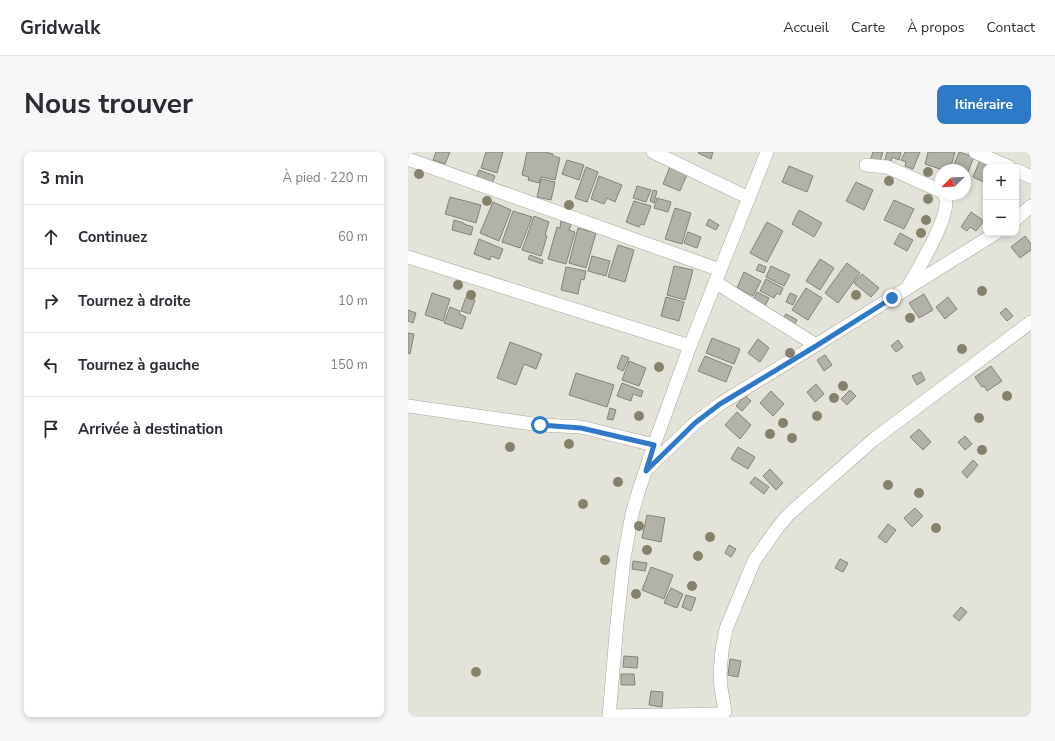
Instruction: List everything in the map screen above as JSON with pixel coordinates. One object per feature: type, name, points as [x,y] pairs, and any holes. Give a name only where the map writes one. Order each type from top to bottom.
[{"type":"street","points":[[653,152],[749,198]]},
{"type":"street","points":[[767,152],[690,346],[654,445],[632,514],[624,558],[609,717],[722,714],[725,710],[720,673],[726,629],[754,561],[775,531],[792,511],[873,440],[1031,322]]},
{"type":"street","points":[[975,152],[1002,164]]},
{"type":"street","points":[[408,159],[720,270]]},
{"type":"street","points":[[866,165],[887,167],[935,188]]},
{"type":"street","points":[[1019,171],[1031,177]]},
{"type":"street","points":[[907,288],[935,238],[945,212],[947,200]]},
{"type":"street","points":[[1019,217],[1031,206]]},
{"type":"street","points":[[646,471],[695,423],[720,404],[816,346],[991,236]]},
{"type":"street","points":[[408,257],[690,346]]},
{"type":"street","points":[[715,282],[816,346]]},
{"type":"street","points":[[408,406],[540,425],[581,428],[654,445]]},
{"type":"building","points":[[436,152],[450,152],[445,164],[433,160]]},
{"type":"building","points":[[486,152],[503,152],[497,173],[481,168]]},
{"type":"building","points":[[527,152],[545,152],[560,158],[555,180],[541,177],[539,183],[528,180],[529,177],[522,175]]},
{"type":"building","points":[[713,152],[711,159],[698,153]]},
{"type":"building","points":[[873,152],[883,152],[879,164],[870,161]]},
{"type":"building","points":[[887,152],[901,152],[899,160],[892,157],[890,165],[884,164]]},
{"type":"building","points":[[905,152],[920,152],[913,169],[905,166],[906,162],[901,160]]},
{"type":"building","points":[[928,152],[955,152],[952,164],[935,164],[935,167],[925,164]]},
{"type":"building","points":[[959,152],[974,157],[971,164],[954,164]]},
{"type":"building","points":[[567,160],[584,165],[579,180],[562,174]]},
{"type":"building","points":[[980,160],[989,164],[983,164],[983,182],[973,177]]},
{"type":"building","points":[[671,164],[688,172],[680,191],[663,184]]},
{"type":"building","points":[[789,166],[813,176],[807,192],[782,182]]},
{"type":"building","points":[[586,167],[598,172],[587,202],[575,198]]},
{"type":"building","points":[[479,170],[495,176],[492,184],[476,178]]},
{"type":"building","points":[[599,176],[622,185],[615,202],[607,198],[604,204],[591,199]]},
{"type":"building","points":[[541,179],[555,182],[551,200],[537,197]]},
{"type":"building","points":[[856,182],[873,190],[864,210],[846,201]]},
{"type":"building","points":[[637,186],[651,190],[646,202],[633,198]]},
{"type":"building","points":[[653,190],[657,191],[654,203],[650,201]]},
{"type":"building","points":[[450,197],[481,205],[476,223],[445,214]]},
{"type":"building","points":[[657,198],[671,202],[668,212],[654,208]]},
{"type":"building","points":[[894,200],[914,209],[904,229],[884,220]]},
{"type":"building","points":[[634,201],[651,206],[644,225],[641,224],[639,227],[626,222]]},
{"type":"building","points":[[493,202],[511,210],[499,241],[480,233]]},
{"type":"building","points":[[675,208],[691,213],[682,244],[665,239]]},
{"type":"building","points":[[799,210],[822,223],[814,237],[792,224]]},
{"type":"building","points":[[513,211],[532,217],[520,248],[502,242]]},
{"type":"building","points":[[971,212],[983,220],[976,231],[970,227],[967,231],[961,227]]},
{"type":"building","points":[[534,216],[549,222],[545,235],[547,236],[541,256],[522,250]]},
{"type":"building","points":[[709,219],[719,225],[716,230],[706,225]]},
{"type":"building","points":[[454,220],[473,227],[471,235],[452,230]]},
{"type":"building","points":[[561,221],[571,224],[569,230],[575,232],[566,264],[548,259],[557,227],[560,228]]},
{"type":"building","points":[[767,222],[783,231],[767,262],[750,253]]},
{"type":"building","points":[[578,228],[596,233],[586,268],[569,263]]},
{"type":"building","points":[[688,232],[701,237],[697,248],[684,243]]},
{"type":"building","points":[[900,233],[913,240],[907,251],[894,244]]},
{"type":"building","points":[[1025,236],[1031,244],[1031,250],[1020,258],[1011,247]]},
{"type":"building","points":[[479,239],[503,249],[499,259],[491,256],[490,260],[474,254]]},
{"type":"building","points":[[618,245],[634,250],[625,282],[608,277]]},
{"type":"building","points":[[530,255],[543,260],[542,264],[528,259]]},
{"type":"building","points":[[592,256],[610,261],[606,276],[588,271]]},
{"type":"building","points":[[820,259],[834,268],[820,290],[806,281]]},
{"type":"building","points":[[847,263],[860,273],[838,303],[825,293]]},
{"type":"building","points":[[759,264],[766,267],[764,273],[756,270]]},
{"type":"building","points":[[674,266],[693,270],[685,300],[667,295]]},
{"type":"building","points":[[771,266],[790,275],[784,286],[766,277]]},
{"type":"building","points":[[566,267],[586,271],[584,280],[581,279],[578,294],[561,290]]},
{"type":"building","points":[[744,272],[761,281],[753,296],[737,288]]},
{"type":"building","points":[[862,274],[879,288],[871,297],[854,283]]},
{"type":"building","points":[[766,279],[783,288],[780,295],[777,293],[774,298],[760,291]]},
{"type":"building","points":[[806,288],[822,298],[808,320],[792,310]]},
{"type":"building","points":[[757,292],[769,298],[764,308],[752,303]]},
{"type":"building","points":[[432,293],[450,299],[443,321],[425,315]]},
{"type":"building","points":[[790,293],[797,296],[793,305],[786,302]]},
{"type":"building","points":[[924,294],[933,310],[919,318],[909,303]]},
{"type":"building","points":[[466,297],[475,300],[470,314],[461,311]]},
{"type":"building","points":[[666,297],[684,302],[679,321],[661,316]]},
{"type":"building","points":[[948,297],[957,309],[945,319],[936,307]]},
{"type":"building","points":[[450,307],[460,311],[459,314],[466,317],[462,329],[444,323]]},
{"type":"building","points":[[1006,308],[1013,316],[1007,321],[1000,313]]},
{"type":"building","points":[[408,310],[416,313],[413,323],[408,321]]},
{"type":"building","points":[[786,314],[797,320],[793,327],[782,320]]},
{"type":"building","points":[[408,333],[414,334],[410,354],[408,353]]},
{"type":"building","points":[[712,338],[740,349],[734,364],[706,353]]},
{"type":"building","points":[[758,339],[769,348],[760,362],[748,353]]},
{"type":"building","points":[[898,340],[903,347],[896,352],[891,346]]},
{"type":"building","points":[[510,342],[542,354],[536,369],[524,364],[516,385],[497,378]]},
{"type":"building","points":[[622,355],[629,358],[623,371],[617,368]]},
{"type":"building","points":[[825,355],[832,365],[824,371],[817,360]]},
{"type":"building","points":[[705,356],[732,367],[726,382],[698,371]]},
{"type":"building","points":[[629,361],[646,368],[639,386],[622,380]]},
{"type":"building","points":[[991,366],[1002,381],[987,391],[975,377]]},
{"type":"building","points":[[921,372],[925,380],[917,385],[912,376]]},
{"type":"building","points":[[576,373],[614,385],[607,407],[569,395]]},
{"type":"building","points":[[622,383],[643,391],[641,397],[633,394],[631,401],[617,396]]},
{"type":"building","points":[[816,384],[824,394],[815,402],[807,392]]},
{"type":"building","points":[[850,390],[856,396],[847,405],[841,399]]},
{"type":"building","points":[[771,391],[784,404],[773,416],[760,403]]},
{"type":"building","points":[[745,395],[751,401],[742,411],[736,406]]},
{"type":"building","points":[[610,408],[616,410],[613,420],[607,419]]},
{"type":"building","points":[[737,412],[751,425],[740,439],[725,425]]},
{"type":"building","points":[[919,429],[931,442],[923,450],[910,437]]},
{"type":"building","points":[[965,436],[972,444],[965,450],[958,442]]},
{"type":"building","points":[[738,447],[755,457],[748,469],[731,459]]},
{"type":"building","points":[[973,460],[978,465],[967,478],[962,472]]},
{"type":"building","points":[[770,469],[783,483],[776,490],[763,476]]},
{"type":"building","points":[[755,477],[769,487],[764,494],[750,483]]},
{"type":"building","points":[[915,508],[923,516],[912,527],[904,518]]},
{"type":"building","points":[[647,515],[665,518],[661,542],[642,538]]},
{"type":"building","points":[[888,524],[896,530],[886,543],[878,537]]},
{"type":"building","points":[[729,545],[736,549],[731,557],[725,553]]},
{"type":"building","points":[[840,559],[848,563],[843,572],[835,568]]},
{"type":"building","points":[[633,561],[647,563],[645,571],[632,569]]},
{"type":"building","points":[[651,567],[673,575],[664,599],[642,590]]},
{"type":"building","points":[[671,588],[683,594],[677,608],[664,603]]},
{"type":"building","points":[[686,595],[696,598],[691,611],[682,607]]},
{"type":"building","points":[[961,607],[967,612],[959,621],[953,616]]},
{"type":"building","points":[[624,656],[638,657],[637,668],[623,667]]},
{"type":"building","points":[[730,659],[741,661],[738,677],[728,675]]},
{"type":"building","points":[[621,674],[634,674],[635,685],[621,685]]},
{"type":"building","points":[[651,691],[663,692],[662,707],[649,705]]},
{"type":"route","points":[[540,425],[581,428],[654,445],[646,471],[695,423],[720,404],[892,298]]}]
